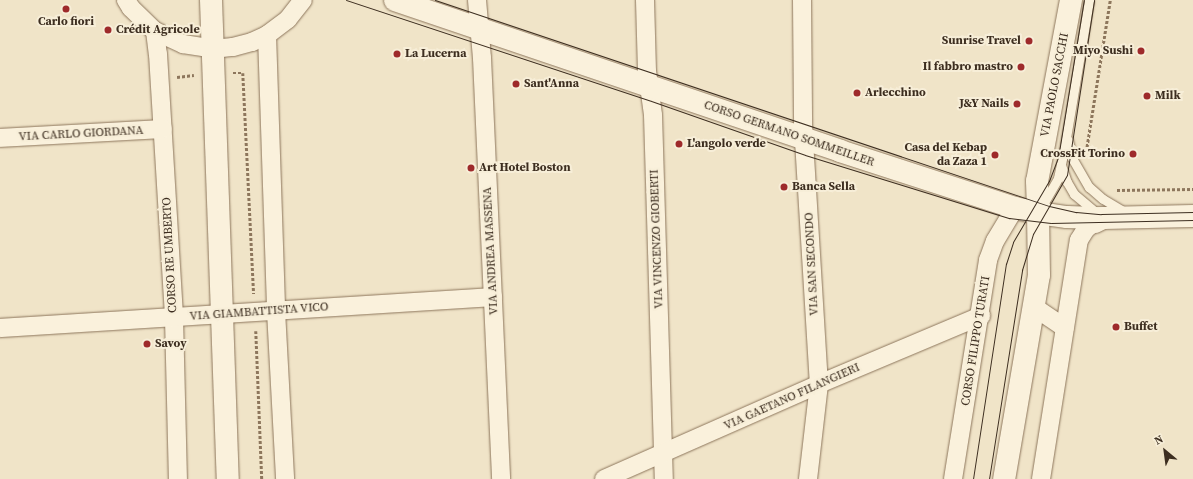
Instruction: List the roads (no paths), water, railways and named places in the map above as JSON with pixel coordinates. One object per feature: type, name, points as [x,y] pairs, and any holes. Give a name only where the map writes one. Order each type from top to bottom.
[{"type":"main road","points":[[211,0],[228,479]]},
{"type":"main road","name":"CORSO GERMANO SOMMEILLER","points":[[395,0],[649,87],[1015,208],[1037,207],[1067,218],[1101,219],[1193,216]]},
{"type":"main road","name":"VIA PAOLO SACCHI","points":[[1037,207],[1037,181],[1071,0]]},
{"type":"main road","points":[[1004,479],[1040,275],[1037,207]]},
{"type":"street","points":[[126,0],[130,8],[155,31],[183,44],[213,49],[233,47],[252,42],[267,35],[288,18],[304,0]]},
{"type":"street","name":"VIA ANDREA MASSENA","points":[[477,0],[501,479]]},
{"type":"street","name":"VIA VINCENZO GIOBERTI","points":[[645,0],[646,49],[652,115],[664,479]]},
{"type":"street","name":"VIA SAN SECONDO","points":[[802,0],[804,139],[819,384],[808,479]]},
{"type":"street","name":"CORSO RE UMBERTO","points":[[155,31],[163,129],[174,318],[178,479]]},
{"type":"street","points":[[267,35],[276,311],[286,479]]},
{"type":"street","name":"VIA CARLO GIORDANA","points":[[0,138],[163,129]]},
{"type":"street","name":"CORSO FILIPPO TURATI","points":[[953,479],[981,316],[988,260],[995,241],[1015,208]]},
{"type":"street","points":[[1041,479],[1079,240],[1086,229],[1101,219]]},
{"type":"street","name":"VIA GIAMBATTISTA VICO","points":[[0,328],[493,297]]},
{"type":"street","points":[[1034,307],[1065,328]]},
{"type":"street","name":"VIA GAETANO FILANGIERI","points":[[604,479],[819,384],[981,316]]},
{"type":"lane","name":"VIA PAOLO SACCHI","points":[[1037,207],[1058,178],[1067,138],[1089,0]]},
{"type":"lane","points":[[1067,138],[1072,158],[1089,187],[1119,210],[1140,217]]},
{"type":"lane","points":[[1061,165],[1067,182],[1074,194],[1101,219]]},
{"type":"tram line","points":[[346,0],[651,101],[805,155],[1009,218],[1051,223],[1193,220]]},
{"type":"tram line","points":[[435,0],[1049,206],[1076,212],[1101,214],[1193,212]]},
{"type":"tram line","points":[[973,479],[1006,264],[1013,242],[1049,181],[1058,158],[1084,0]]},
{"type":"tram line","points":[[989,479],[1022,270],[1033,234],[1067,175],[1094,0]]},
{"type":"place","name":"Carlo fiori","points":[[66,9]]},
{"type":"place","name":"Crédit Agricole","points":[[108,30]]},
{"type":"place","name":"Sunrise Travel","points":[[1029,41]]},
{"type":"place","name":"Miyo Sushi","points":[[1141,51]]},
{"type":"place","name":"La Lucerna","points":[[397,54]]},
{"type":"place","name":"Il fabbro mastro","points":[[1021,67]]},
{"type":"place","name":"Sant'Anna","points":[[516,84]]},
{"type":"place","name":"Arlecchino","points":[[857,93]]},
{"type":"place","name":"Milk","points":[[1147,96]]},
{"type":"place","name":"J&Y Nails","points":[[1017,104]]},
{"type":"place","name":"L'angolo verde","points":[[679,144]]},
{"type":"place","name":"CrossFit Torino","points":[[1133,154]]},
{"type":"place","name":"Casa del Kebap da Zaza 1","points":[[995,155]]},
{"type":"place","name":"Art Hotel Boston","points":[[471,168]]},
{"type":"place","name":"Banca Sella","points":[[784,187]]},
{"type":"place","name":"Buffet","points":[[1116,327]]},
{"type":"place","name":"Savoy","points":[[147,344]]}]
